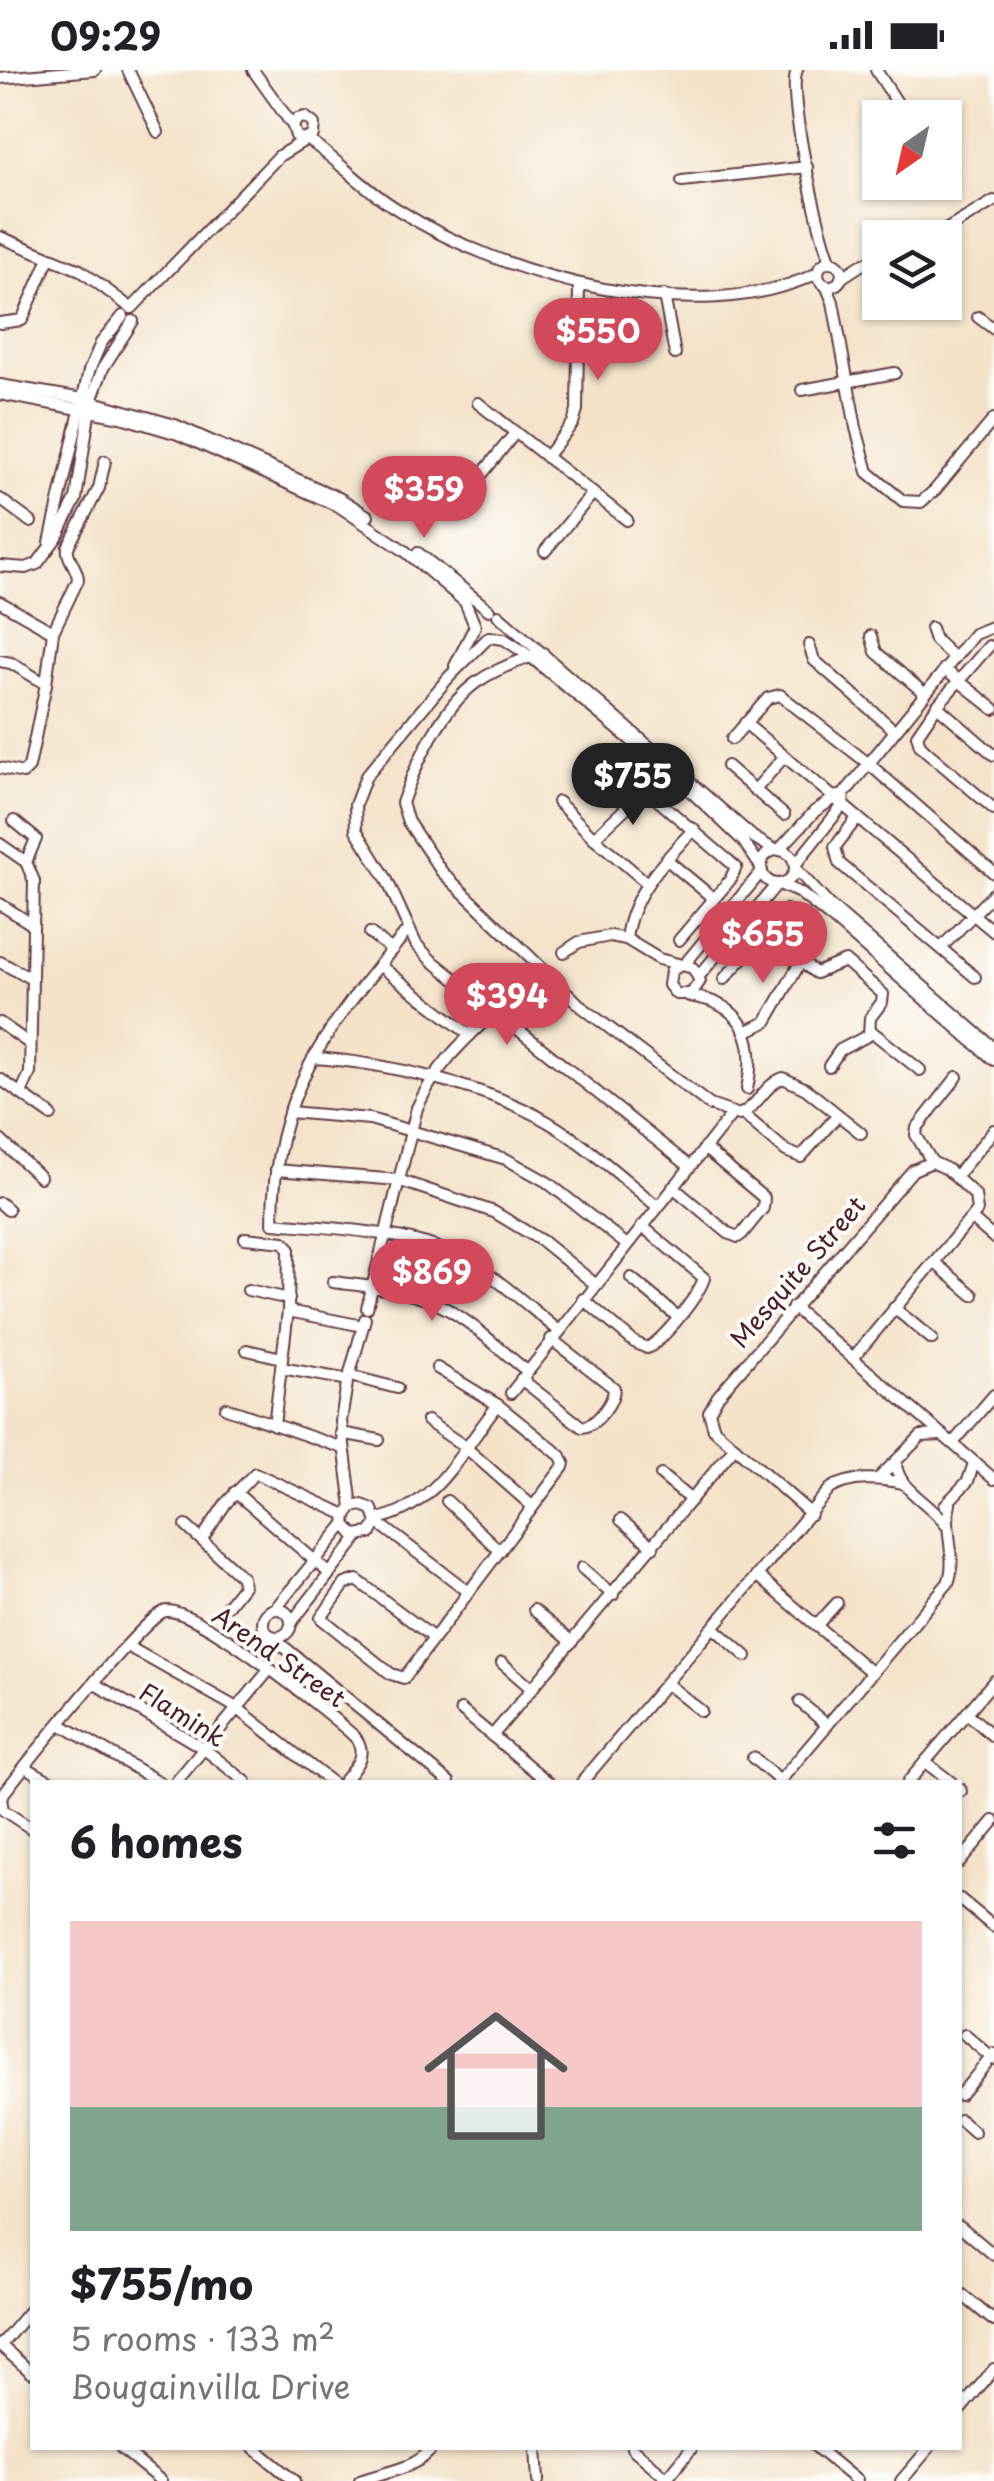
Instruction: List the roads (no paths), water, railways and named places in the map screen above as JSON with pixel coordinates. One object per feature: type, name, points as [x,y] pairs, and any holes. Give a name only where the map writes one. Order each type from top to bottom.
[{"type":"street","points":[[0,78],[94,70]]},
{"type":"street","points":[[128,70],[158,132]]},
{"type":"street","points":[[253,70],[308,137],[366,188],[397,210],[501,262],[579,285],[664,295],[730,296],[768,291],[862,265]]},
{"type":"street","points":[[876,70],[895,100]]},
{"type":"street","points":[[795,71],[793,87],[806,167],[868,472],[884,488],[909,503],[928,498],[994,419]]},
{"type":"street","points":[[0,566],[30,567],[40,561],[76,499],[96,354],[149,292],[279,156],[308,137],[312,120],[296,124],[279,156]]},
{"type":"street","points":[[682,181],[806,167]]},
{"type":"street","points":[[962,220],[994,201]]},
{"type":"street","points":[[0,237],[89,275],[130,314]]},
{"type":"street","points":[[0,323],[22,320],[49,258]]},
{"type":"street","points":[[546,456],[573,423],[578,410],[579,285]]},
{"type":"street","points":[[664,295],[675,354]]},
{"type":"street","points":[[86,405],[130,314]]},
{"type":"street","points":[[978,316],[994,329]]},
{"type":"street","points":[[96,354],[108,361]]},
{"type":"street","points":[[802,390],[896,372]]},
{"type":"street","points":[[0,385],[86,405]]},
{"type":"street","points":[[0,394],[140,413],[322,494],[379,524],[494,613],[680,782],[743,841],[767,880],[800,893],[994,1060]]},
{"type":"street","points":[[478,403],[627,520]]},
{"type":"street","points":[[471,488],[515,432]]},
{"type":"street","points":[[0,768],[23,772],[30,767],[52,632],[78,580],[68,547],[99,488],[105,461]]},
{"type":"street","points":[[545,551],[592,493]]},
{"type":"street","points":[[322,494],[420,564],[465,602],[480,634],[504,638],[537,655],[753,837],[788,853],[828,904],[994,1048]]},
{"type":"street","points":[[0,499],[31,522]]},
{"type":"street","points":[[0,602],[52,632]]},
{"type":"street","points":[[449,678],[478,615],[494,613]]},
{"type":"street","points":[[494,613],[502,623],[500,631],[489,637],[449,678],[366,776],[354,821],[386,878],[408,930],[430,959],[689,1166]]},
{"type":"street","points":[[686,996],[696,991],[699,979],[778,884],[792,877],[795,866],[840,799],[924,692],[974,634],[994,626]]},
{"type":"street","points":[[930,628],[935,640],[954,658]]},
{"type":"street","points":[[871,636],[876,652],[924,692]]},
{"type":"street","points":[[809,644],[814,660],[894,730]]},
{"type":"street","points":[[994,666],[985,650],[920,730],[920,745],[994,809]]},
{"type":"street","points":[[537,655],[496,670],[473,685],[458,702],[409,782],[402,803],[408,822],[442,872],[582,1006],[710,1105],[737,1114],[786,1151],[802,1157],[838,1115]]},
{"type":"street","points":[[0,661],[11,662],[46,684]]},
{"type":"street","points":[[944,669],[994,709]]},
{"type":"street","points":[[732,739],[768,698],[780,695],[869,764],[994,873]]},
{"type":"street","points":[[937,706],[994,755]]},
{"type":"street","points":[[746,724],[994,932]]},
{"type":"street","points":[[754,790],[784,757]]},
{"type":"street","points":[[727,766],[784,815]]},
{"type":"street","points":[[622,770],[736,867],[734,876],[679,940]]},
{"type":"street","points":[[594,838],[646,789]]},
{"type":"street","points":[[668,980],[671,971],[681,965],[762,869],[764,858],[809,817],[840,799]]},
{"type":"street","points":[[558,802],[647,883]]},
{"type":"street","points":[[858,818],[835,847],[839,863],[975,978]]},
{"type":"street","points":[[14,821],[36,839],[26,862]]},
{"type":"street","points":[[626,939],[647,883],[694,829]]},
{"type":"street","points":[[0,844],[26,862],[34,877],[30,1072],[21,1093]]},
{"type":"street","points":[[666,860],[713,898]]},
{"type":"street","points":[[941,948],[994,893]]},
{"type":"street","points":[[0,904],[33,925]]},
{"type":"street","points":[[724,979],[786,910]]},
{"type":"street","points":[[333,1282],[372,1287],[449,1310],[582,1427],[592,1424],[613,1398],[614,1388],[470,1262],[385,1234],[273,1223],[276,1170],[289,1112],[313,1058],[336,1018],[408,930]]},
{"type":"street","points":[[370,933],[392,950]]},
{"type":"street","points":[[765,936],[800,963],[821,973],[844,960],[880,990],[883,997],[870,1018],[871,1031],[840,1050],[829,1066]]},
{"type":"street","points":[[564,952],[580,942],[600,937],[626,939],[659,959],[693,968],[712,999],[730,1011],[745,1032],[751,1058],[747,1089]]},
{"type":"street","points":[[659,959],[676,994],[712,999]]},
{"type":"street","points":[[0,962],[32,979]]},
{"type":"street","points":[[745,1032],[766,1022],[800,963]]},
{"type":"street","points":[[379,965],[470,1034]]},
{"type":"street","points":[[359,1536],[350,1532],[341,1434],[349,1378],[411,1128],[430,1078],[494,1012]]},
{"type":"street","points":[[0,1024],[30,1044]]},
{"type":"street","points":[[871,1031],[920,1070]]},
{"type":"street","points":[[313,1058],[368,1062],[522,1108],[548,1122],[658,1206]]},
{"type":"street","points":[[853,1358],[977,1211],[976,1195],[956,1176],[932,1162],[916,1135],[917,1128],[957,1077]]},
{"type":"street","points":[[511,1393],[704,1148],[770,1084],[783,1078],[794,1082],[860,1133]]},
{"type":"street","points":[[0,1079],[50,1115]]},
{"type":"street","points":[[289,1112],[370,1119],[411,1128],[518,1165],[547,1182],[626,1244]]},
{"type":"street","points":[[956,1176],[994,1130]]},
{"type":"street","points":[[0,1140],[40,1177]]},
{"type":"street","points":[[672,1187],[732,1236],[742,1234],[753,1222],[763,1208],[764,1198],[704,1148]]},
{"type":"street","name":"Mesquite Street","points":[[735,1447],[710,1422],[712,1404],[913,1170],[932,1162]]},
{"type":"street","points":[[276,1170],[398,1180],[494,1212],[542,1241],[595,1284]]},
{"type":"street","points":[[972,1219],[994,1238]]},
{"type":"street","points":[[582,1299],[634,1342],[647,1348],[656,1344],[700,1290],[704,1278],[642,1226]]},
{"type":"street","points":[[245,1238],[288,1245],[289,1305],[274,1425]]},
{"type":"street","points":[[934,1262],[973,1295]]},
{"type":"street","points":[[631,1278],[678,1317]]},
{"type":"street","points":[[248,1290],[289,1305],[365,1318]]},
{"type":"street","points":[[793,1307],[990,1476]]},
{"type":"street","points":[[894,1308],[932,1339]]},
{"type":"street","points":[[247,1350],[282,1363],[397,1388]]},
{"type":"street","points":[[434,1638],[369,1585],[357,1580],[345,1584],[321,1618],[400,1679],[407,1676],[563,1467],[564,1460],[498,1405],[437,1368]]},
{"type":"street","points":[[948,1439],[994,1394]]},
{"type":"street","points":[[286,1635],[359,1536],[371,1533],[377,1520],[404,1512],[425,1499],[498,1405]]},
{"type":"street","points":[[226,1408],[343,1448]]},
{"type":"street","points":[[917,1439],[920,1415]]},
{"type":"street","points":[[428,1422],[464,1446],[532,1506]]},
{"type":"street","points":[[878,1479],[917,1439],[928,1433],[948,1439]]},
{"type":"street","points":[[341,1434],[378,1440]]},
{"type":"street","points":[[492,1736],[735,1447],[811,1514]]},
{"type":"street","points":[[896,1462],[896,1473],[902,1482],[933,1508],[945,1524]]},
{"type":"street","points":[[782,1780],[948,1584],[951,1562],[945,1524],[950,1504],[968,1481],[974,1463]]},
{"type":"street","points":[[202,1539],[252,1474],[259,1473],[348,1515]]},
{"type":"street","points":[[661,1474],[691,1500]]},
{"type":"street","points":[[968,1481],[990,1476]]},
{"type":"street","points":[[584,1780],[836,1484],[878,1479],[902,1482]]},
{"type":"street","points":[[235,1492],[329,1573]]},
{"type":"street","points":[[448,1502],[500,1551]]},
{"type":"street","points":[[933,1508],[950,1504]]},
{"type":"street","points":[[446,1780],[272,1637],[263,1621],[348,1515],[368,1506],[377,1520],[468,1592]]},
{"type":"street","points":[[621,1520],[652,1547]]},
{"type":"street","points":[[186,1526],[244,1582],[228,1604]]},
{"type":"street","points":[[582,1568],[613,1594]]},
{"type":"street","points":[[758,1576],[872,1673]]},
{"type":"street","points":[[816,1626],[837,1602]]},
{"type":"street","points":[[276,1609],[285,1610],[292,1622]]},
{"type":"street","name":"Arend Street","points":[[127,1646],[154,1615],[168,1610],[184,1616],[270,1669],[356,1738],[362,1750],[347,1778]]},
{"type":"street","points":[[534,1610],[572,1642]]},
{"type":"street","points":[[714,1628],[746,1656]]},
{"type":"street","points":[[272,1637],[286,1635]]},
{"type":"street","points":[[286,1635],[298,1658]]},
{"type":"street","points":[[30,1827],[3,1810],[1,1800],[127,1646],[237,1708],[328,1780]]},
{"type":"street","points":[[502,1663],[532,1689]]},
{"type":"street","points":[[178,1780],[270,1669]]},
{"type":"street","points":[[910,1780],[994,1681]]},
{"type":"street","name":"Flamink","points":[[95,1684],[203,1748],[243,1780]]},
{"type":"street","points":[[668,1684],[701,1711]]},
{"type":"street","points":[[800,1702],[828,1725]]},
{"type":"street","points":[[461,1710],[546,1780]]},
{"type":"street","points":[[967,1713],[994,1737]]},
{"type":"street","points":[[60,1724],[157,1780]]},
{"type":"street","points":[[754,1758],[778,1780]]},
{"type":"street","points":[[926,1762],[948,1780]]},
{"type":"street","points":[[25,1767],[48,1780]]},
{"type":"street","points":[[962,1860],[994,1821]]},
{"type":"street","points":[[962,1902],[994,1927]]},
{"type":"street","points":[[962,2093],[993,2057],[965,2035]]},
{"type":"street","points":[[962,2122],[974,2132]]},
{"type":"street","points":[[962,2228],[994,2255]]},
{"type":"street","points":[[962,2295],[994,2321]]},
{"type":"street","points":[[30,2310],[0,2346],[30,2371]]},
{"type":"street","points":[[962,2408],[994,2369]]},
{"type":"street","points":[[962,2390],[970,2398]]},
{"type":"street","points":[[123,2450],[161,2481]]},
{"type":"street","points":[[256,2450],[294,2481]]},
{"type":"street","points":[[360,2481],[422,2460],[430,2450]]},
{"type":"street","points":[[536,2450],[538,2481]]},
{"type":"street","points":[[634,2450],[668,2480],[690,2450]]},
{"type":"street","points":[[818,2450],[857,2481]]},
{"type":"street","points":[[902,2481],[926,2450]]}]
